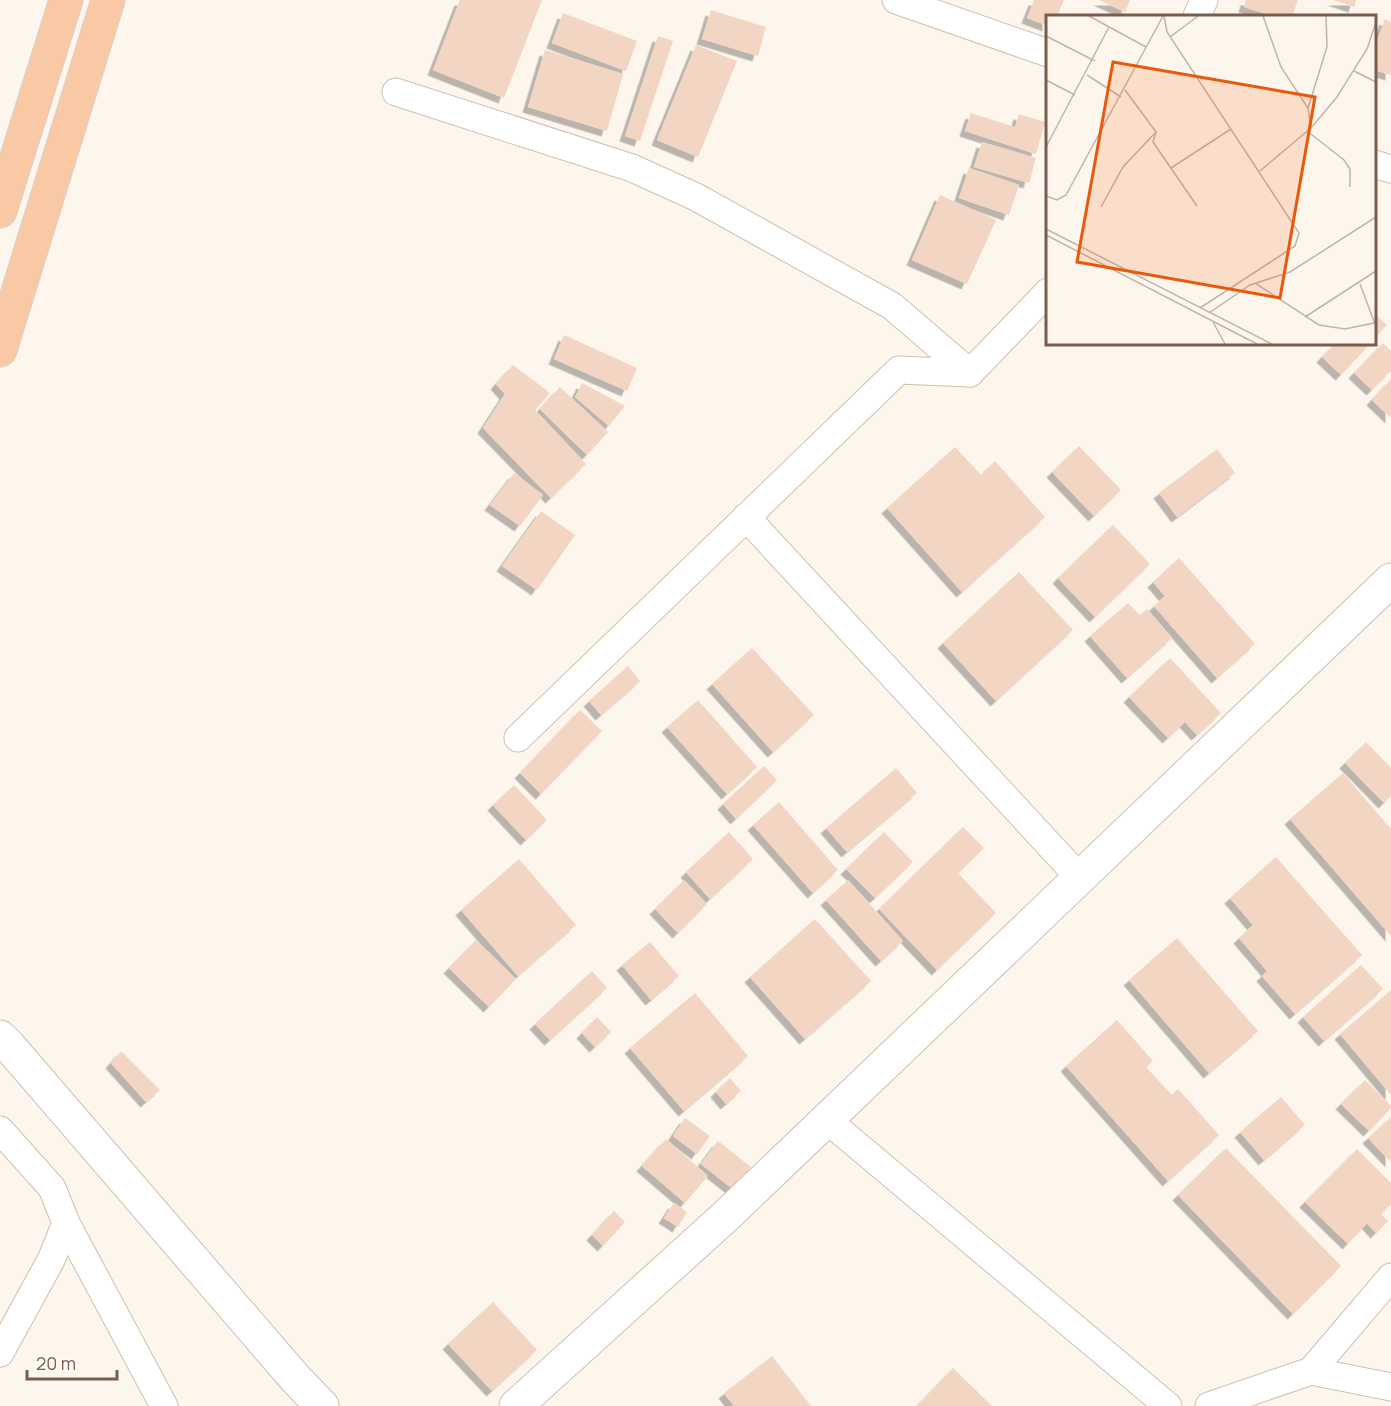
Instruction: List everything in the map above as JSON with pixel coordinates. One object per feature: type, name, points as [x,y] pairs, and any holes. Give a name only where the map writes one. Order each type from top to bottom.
[{"type":"highway","points":[[0,211],[66,0]]},
{"type":"highway","points":[[0,350],[108,0]]},
{"type":"street","points":[[896,0],[1046,53]]},
{"type":"street","points":[[1197,15],[1204,0]]},
{"type":"street","points":[[396,92],[632,168],[696,196],[892,306],[970,373]]},
{"type":"street","points":[[1376,165],[1391,169]]},
{"type":"street","points":[[518,738],[899,370],[970,373],[1046,293]]},
{"type":"street","points":[[746,518],[1080,878]]},
{"type":"street","points":[[516,1406],[727,1215],[1391,580]]},
{"type":"street","points":[[0,1037],[295,1378],[322,1406]]},
{"type":"street","points":[[827,1120],[1155,1401]]},
{"type":"street","points":[[0,1130],[52,1188],[66,1223],[164,1406]]},
{"type":"street","points":[[0,1353],[51,1260],[66,1223]]},
{"type":"street","points":[[1311,1371],[1391,1277]]},
{"type":"street","points":[[1209,1406],[1311,1371],[1391,1387]]},
{"type":"building","points":[[460,0],[542,0],[504,98],[433,70]]},
{"type":"building","points":[[1034,0],[1064,0],[1057,15],[1046,15],[1046,25],[1027,18]]},
{"type":"building","points":[[1099,0],[1130,0],[1125,12]]},
{"type":"building","points":[[1246,0],[1298,0],[1292,15],[1270,15],[1244,7]]},
{"type":"building","points":[[1333,0],[1356,0],[1354,7]]},
{"type":"building","points":[[711,10],[766,27],[758,56],[702,39]]},
{"type":"building","points":[[563,13],[637,41],[626,71],[552,43]]},
{"type":"building","points":[[1385,19],[1391,22],[1391,75],[1376,71],[1376,44]]},
{"type":"building","points":[[658,36],[673,41],[640,141],[625,136]]},
{"type":"building","points":[[696,45],[737,61],[698,157],[657,140]]},
{"type":"building","points":[[545,50],[623,74],[607,131],[528,107]]},
{"type":"building","points":[[971,113],[1015,127],[1019,114],[1045,122],[1036,154],[965,131]]},
{"type":"building","points":[[982,142],[1036,158],[1029,183],[974,167]]},
{"type":"building","points":[[969,168],[1019,185],[1009,215],[959,198]]},
{"type":"building","points":[[940,195],[996,220],[967,284],[912,260]]},
{"type":"building","points":[[1376,315],[1387,325],[1376,337]]},
{"type":"building","points":[[564,335],[637,368],[627,391],[554,359]]},
{"type":"building","points":[[1383,343],[1391,351],[1391,371],[1372,390],[1354,373]]},
{"type":"building","points":[[1334,345],[1369,345],[1341,375],[1322,357]]},
{"type":"building","points":[[513,365],[550,393],[535,410],[586,464],[551,498],[483,428],[505,394],[496,384]]},
{"type":"building","points":[[1391,379],[1391,418],[1372,400]]},
{"type":"building","points":[[582,383],[625,406],[609,426],[575,397]]},
{"type":"building","points":[[560,387],[608,432],[587,455],[540,409]]},
{"type":"building","points":[[1079,446],[1121,490],[1094,516],[1052,472]]},
{"type":"building","points":[[955,447],[981,475],[995,461],[1045,517],[962,592],[887,508]]},
{"type":"building","points":[[1217,449],[1235,473],[1177,517],[1159,493]]},
{"type":"building","points":[[514,473],[543,495],[520,526],[490,505]]},
{"type":"building","points":[[541,511],[575,535],[537,590],[502,566]]},
{"type":"building","points":[[1113,525],[1150,564],[1095,617],[1058,578]]},
{"type":"building","points":[[1179,558],[1255,644],[1217,678],[1154,606],[1165,596],[1153,582]]},
{"type":"building","points":[[1019,572],[1073,630],[996,701],[943,643]]},
{"type":"building","points":[[1128,603],[1140,615],[1147,609],[1172,638],[1127,678],[1090,636]]},
{"type":"building","points":[[752,648],[814,715],[773,752],[712,684]]},
{"type":"building","points":[[1170,658],[1221,713],[1197,735],[1185,722],[1168,738],[1129,697]]},
{"type":"building","points":[[628,666],[640,681],[601,715],[589,701]]},
{"type":"building","points":[[698,700],[757,767],[727,794],[667,727]]},
{"type":"building","points":[[580,710],[602,731],[541,794],[520,773]]},
{"type":"building","points":[[1366,742],[1391,768],[1391,796],[1384,803],[1345,763]]},
{"type":"building","points":[[764,766],[777,780],[736,819],[723,804]]},
{"type":"building","points":[[896,768],[917,793],[847,852],[826,828]]},
{"type":"building","points":[[1343,773],[1391,829],[1391,936],[1290,819]]},
{"type":"building","points":[[514,785],[547,820],[526,840],[493,805]]},
{"type":"building","points":[[779,802],[838,870],[813,893],[753,825]]},
{"type":"building","points":[[963,827],[984,848],[958,873],[996,913],[937,970],[879,909]]},
{"type":"building","points":[[729,832],[753,859],[710,899],[686,872]]},
{"type":"building","points":[[884,832],[913,862],[875,898],[846,869]]},
{"type":"building","points":[[1276,857],[1362,955],[1295,1014],[1262,976],[1267,971],[1239,938],[1253,925],[1230,898]]},
{"type":"building","points":[[519,859],[576,925],[518,976],[461,910]]},
{"type":"building","points":[[684,880],[707,904],[678,933],[655,909]]},
{"type":"building","points":[[848,880],[903,941],[881,961],[826,900]]},
{"type":"building","points":[[815,919],[871,981],[805,1039],[750,977]]},
{"type":"building","points":[[1177,938],[1258,1031],[1209,1073],[1129,980]]},
{"type":"building","points":[[476,940],[516,979],[489,1007],[449,968]]},
{"type":"building","points":[[650,942],[679,976],[651,1000],[622,965]]},
{"type":"building","points":[[1361,965],[1383,989],[1324,1041],[1303,1017]]},
{"type":"building","points":[[592,971],[607,988],[550,1040],[535,1024]]},
{"type":"building","points":[[1391,990],[1391,1095],[1340,1034]]},
{"type":"building","points":[[695,993],[748,1056],[684,1111],[630,1048]]},
{"type":"building","points":[[597,1017],[611,1032],[595,1047],[582,1033]]},
{"type":"building","points":[[1117,1020],[1153,1061],[1146,1067],[1172,1095],[1178,1089],[1219,1135],[1168,1181],[1066,1066]]},
{"type":"building","points":[[121,1051],[160,1090],[146,1102],[111,1063]]},
{"type":"building","points":[[730,1078],[741,1091],[726,1104],[716,1092]]},
{"type":"building","points":[[1365,1080],[1391,1106],[1369,1131],[1341,1104]]},
{"type":"building","points":[[1281,1097],[1305,1125],[1264,1160],[1240,1132]]},
{"type":"building","points":[[1391,1117],[1391,1162],[1368,1138]]},
{"type":"building","points":[[685,1118],[710,1136],[697,1154],[673,1136]]},
{"type":"building","points":[[666,1139],[708,1176],[685,1203],[642,1166]]},
{"type":"building","points":[[718,1141],[751,1167],[734,1190],[701,1164]]},
{"type":"building","points":[[1226,1148],[1341,1266],[1293,1314],[1178,1195]]},
{"type":"building","points":[[1357,1149],[1391,1183],[1391,1204],[1381,1214],[1388,1221],[1376,1233],[1367,1223],[1348,1244],[1305,1202]]},
{"type":"building","points":[[674,1203],[687,1212],[678,1227],[664,1218]]},
{"type":"building","points":[[614,1211],[625,1222],[603,1246],[592,1235]]},
{"type":"building","points":[[493,1302],[537,1350],[492,1391],[448,1344]]},
{"type":"building","points":[[772,1356],[811,1406],[734,1406],[724,1393]]},
{"type":"building","points":[[953,1368],[992,1406],[917,1406]]}]
